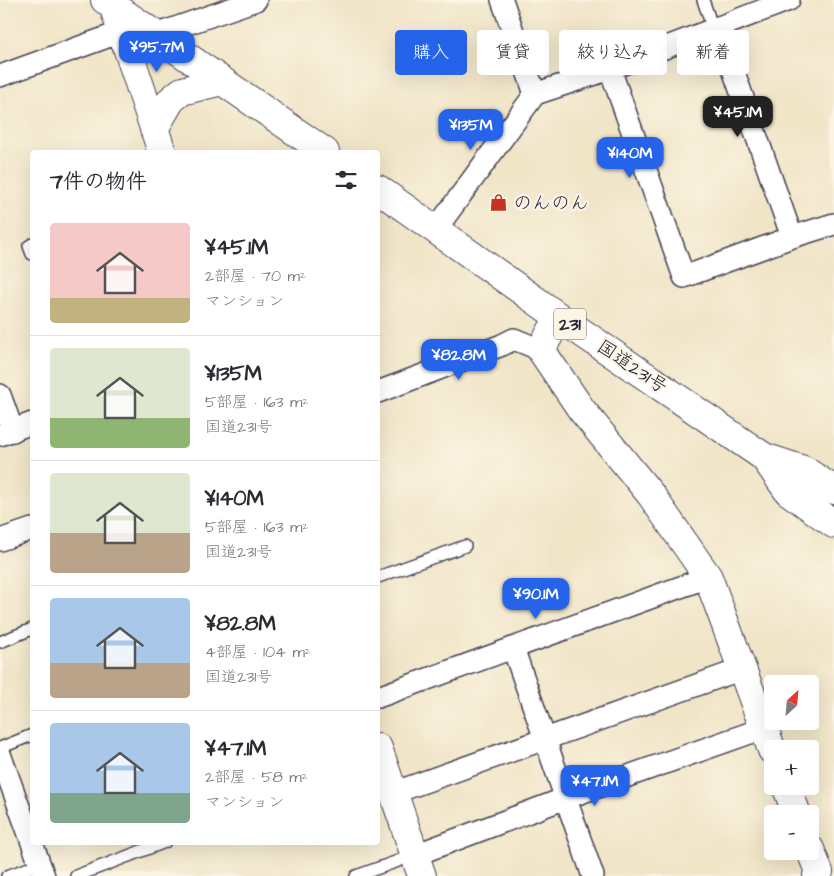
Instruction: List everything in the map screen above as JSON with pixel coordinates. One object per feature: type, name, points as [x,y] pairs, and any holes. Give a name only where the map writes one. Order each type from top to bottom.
[{"type":"main road","points":[[109,3],[322,150]]},
{"type":"main road","points":[[109,3],[121,32],[158,141]]},
{"type":"main road","points":[[158,141],[170,100],[182,91],[222,81]]},
{"type":"main road","name":"国道231号","points":[[380,190],[559,317],[764,457],[804,470],[834,490]]},
{"type":"main road","points":[[559,317],[541,350],[581,409],[651,496],[708,577],[768,739]]},
{"type":"main road","name":"国道231号","points":[[764,457],[788,492],[834,524]]},
{"type":"main road","points":[[380,761],[418,865]]},
{"type":"street","points":[[155,35],[256,0]]},
{"type":"street","points":[[502,0],[535,94]]},
{"type":"street","points":[[667,47],[789,0]]},
{"type":"street","points":[[716,28],[792,237]]},
{"type":"street","points":[[0,76],[121,32]]},
{"type":"street","points":[[436,229],[535,94],[592,75]]},
{"type":"street","points":[[612,75],[684,277],[792,237],[834,224]]},
{"type":"street","points":[[380,391],[514,339],[541,350]]},
{"type":"street","points":[[0,395],[6,433],[30,425]]},
{"type":"street","points":[[0,540],[30,530]]},
{"type":"street","points":[[380,696],[708,577]]},
{"type":"street","points":[[514,648],[593,876]]},
{"type":"street","points":[[393,793],[742,669]]},
{"type":"street","points":[[418,865],[566,798],[768,739]]},
{"type":"street","points":[[0,754],[30,837]]},
{"type":"street","points":[[33,845],[42,870]]},
{"type":"lane","points":[[702,0],[716,28]]},
{"type":"lane","points":[[380,577],[465,546]]},
{"type":"lane","points":[[0,642],[30,630]]},
{"type":"lane","points":[[0,748],[30,736]]},
{"type":"lane","points":[[76,876],[157,845]]},
{"type":"lane","points":[[356,876],[418,865]]},
{"type":"lane","points":[[7,876],[42,870]]},
{"type":"place","name":"のんのん","points":[[499,203]]}]
